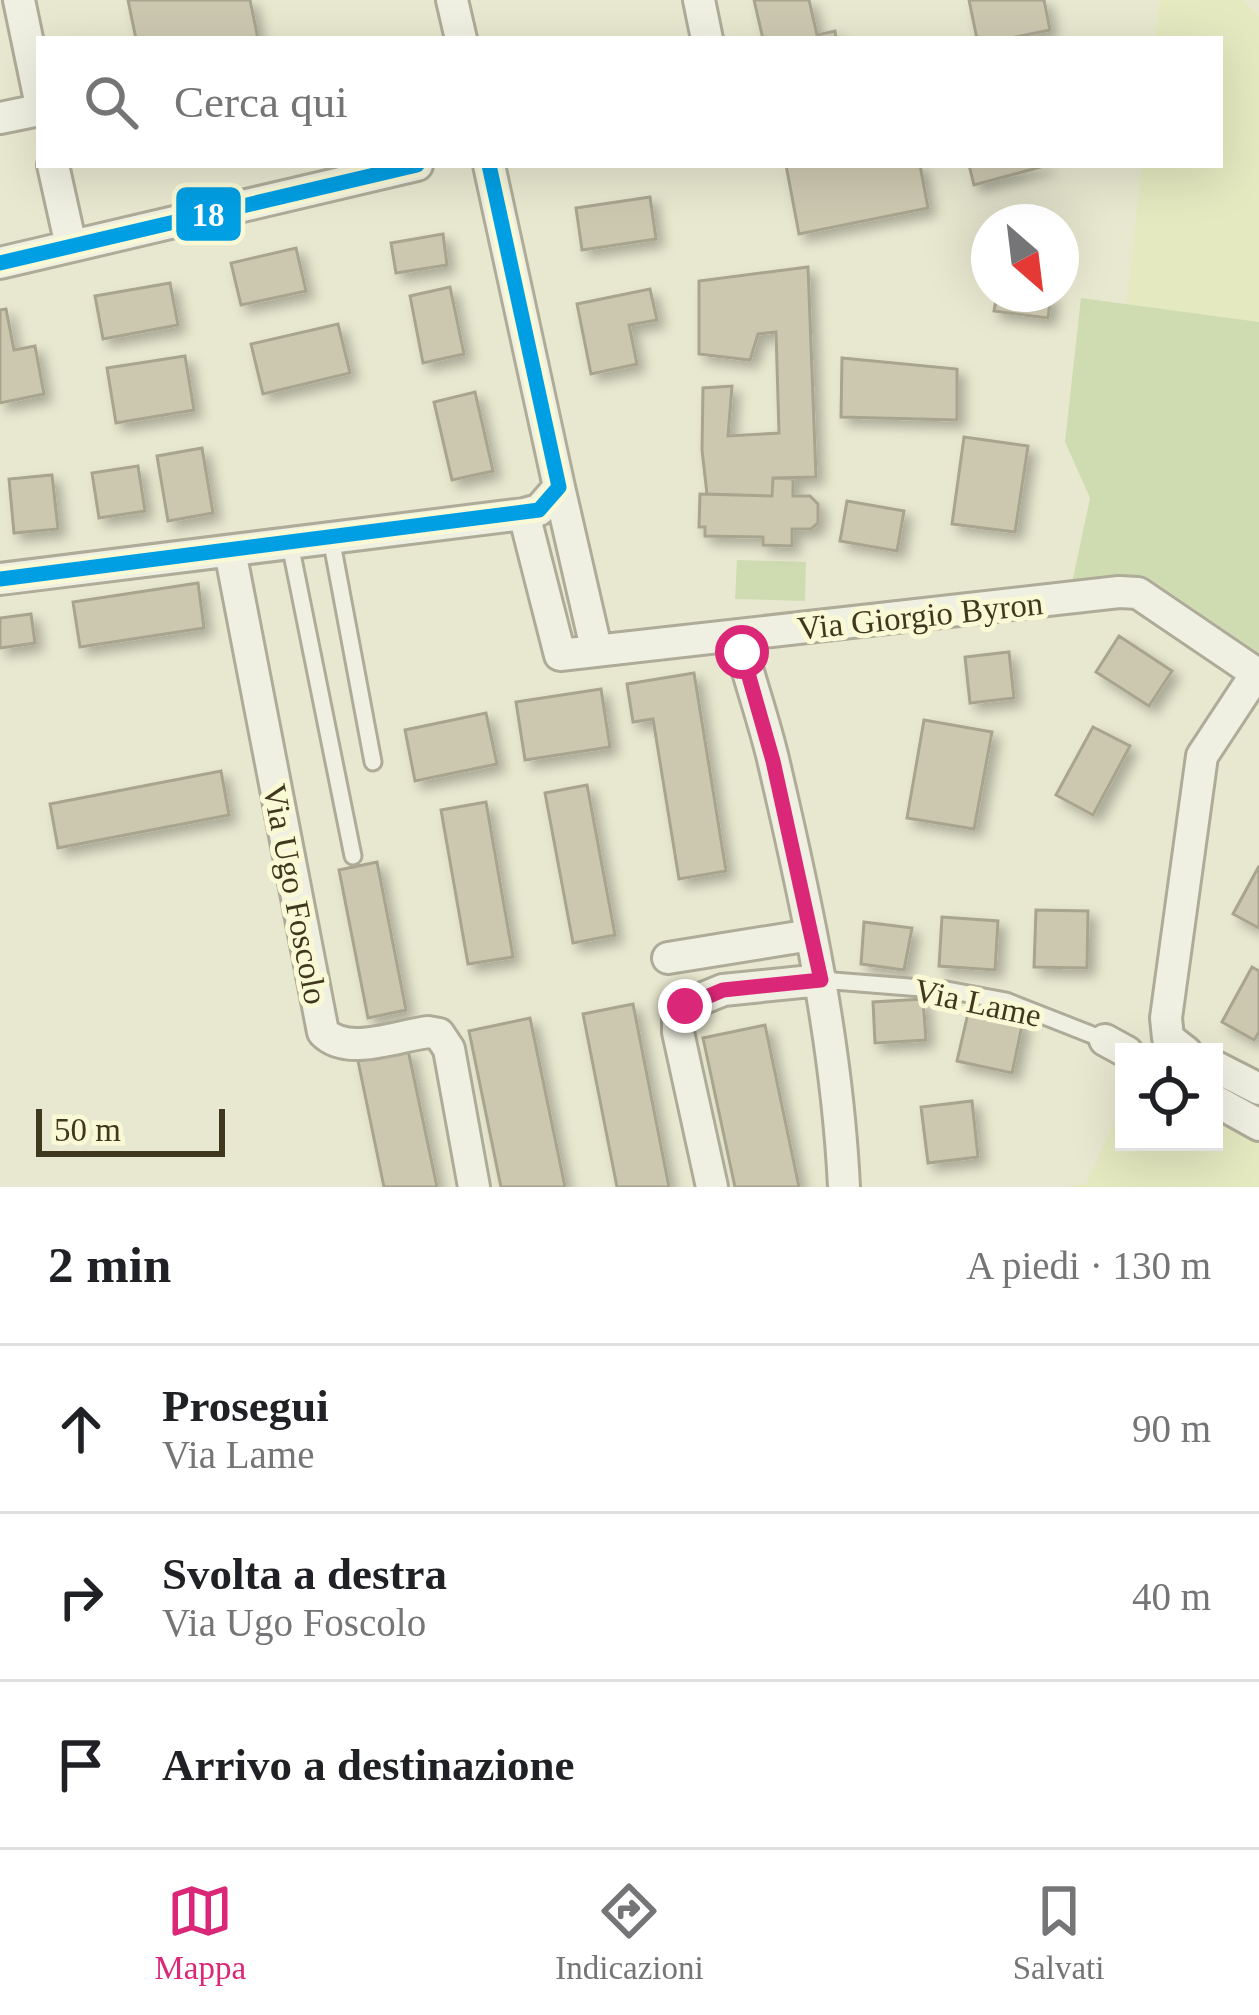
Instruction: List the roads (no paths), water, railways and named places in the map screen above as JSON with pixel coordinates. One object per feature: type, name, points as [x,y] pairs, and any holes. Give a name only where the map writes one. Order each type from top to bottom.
[{"type":"street","points":[[19,0],[36,82]]},
{"type":"street","points":[[452,0],[460,36]]},
{"type":"street","points":[[699,0],[706,36]]},
{"type":"street","points":[[0,118],[36,111]]},
{"type":"street","points":[[54,168],[70,247]]},
{"type":"street","points":[[0,263],[404,168]]},
{"type":"street","points":[[490,168],[596,648]]},
{"type":"street","points":[[0,579],[524,514],[539,510],[559,487]]},
{"type":"street","name":"Via Giorgio Byron","points":[[524,514],[560,655],[1119,592],[1138,593],[1258,675],[1202,756],[1166,1018],[1168,1038],[1174,1043]]},
{"type":"street","name":"Via Ugo Foscolo","points":[[230,551],[323,1032],[334,1043],[352,1045],[440,1034],[448,1048],[474,1187]]},
{"type":"street","points":[[738,634],[773,761],[821,980],[841,1115],[844,1187]]},
{"type":"street","points":[[668,958],[811,935]]},
{"type":"street","points":[[712,1187],[678,1018],[685,1006],[723,990],[821,980]]},
{"type":"street","points":[[1223,1071],[1259,1089]]},
{"type":"street","points":[[1223,1105],[1259,1125]]},
{"type":"lane","points":[[331,538],[373,762]]},
{"type":"lane","points":[[290,544],[353,856]]},
{"type":"lane","name":"Via Lame","points":[[821,980],[947,989],[1006,1001],[1115,1046]]}]
